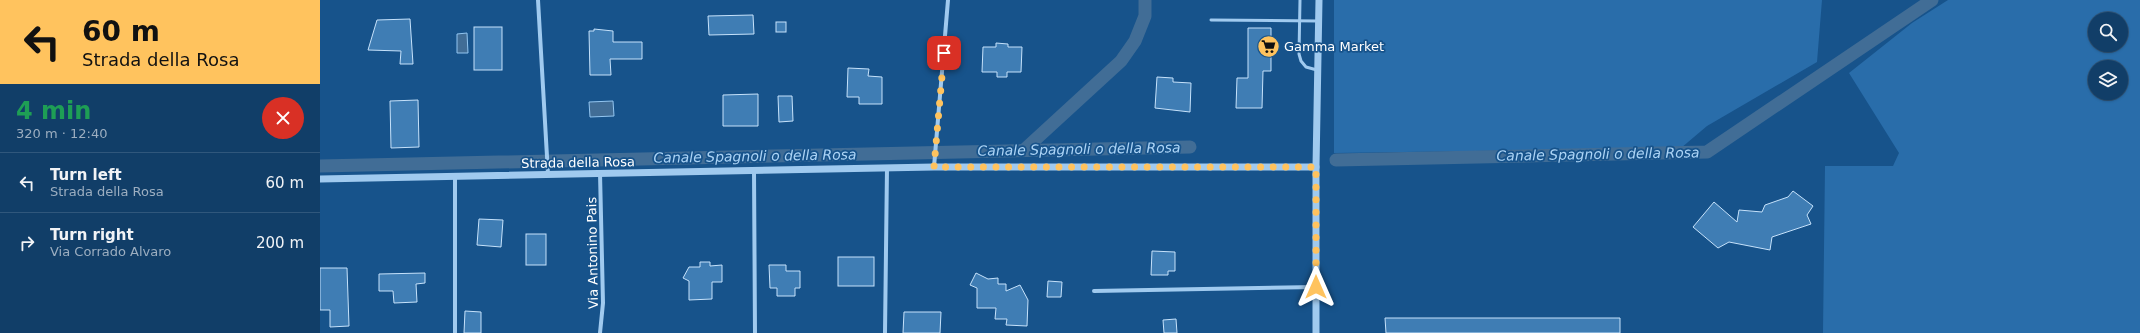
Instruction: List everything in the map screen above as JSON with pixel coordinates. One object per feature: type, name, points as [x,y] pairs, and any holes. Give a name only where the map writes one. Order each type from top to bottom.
[{"type":"street","points":[[538,0],[548,174]]},
{"type":"street","points":[[934,167],[948,0]]},
{"type":"street","points":[[1316,333],[1318,0]]},
{"type":"street","name":"Strada della Rosa","points":[[320,179],[934,167],[1316,167]]},
{"type":"street","points":[[885,333],[887,168]]},
{"type":"street","points":[[754,171],[755,333]]},
{"type":"street","name":"Via Antonino Pais","points":[[600,173],[603,303],[600,333]]},
{"type":"street","points":[[455,176],[455,333]]},
{"type":"street","points":[[1094,291],[1316,287]]},
{"type":"lane","points":[[1300,0],[1300,58],[1306,67],[1317,70]]},
{"type":"lane","points":[[1211,20],[1318,21]]},
{"type":"shaded area","points":[[1334,0],[1822,0],[1817,62],[1707,126],[1681,148],[1334,153]]},
{"type":"shaded area","points":[[1948,0],[2140,0],[2140,333],[1823,333],[1825,166],[1893,166],[1899,153],[1849,73],[1912,23]]},
{"type":"shaded area","points":[[467,33],[468,53],[457,53],[457,34]]},
{"type":"shaded area","points":[[613,101],[614,116],[590,117],[589,102]]},
{"type":"building","points":[[753,15],[754,34],[709,35],[708,16]]},
{"type":"building","points":[[410,19],[413,64],[400,64],[401,51],[368,50],[377,20]]},
{"type":"building","points":[[776,22],[786,22],[786,32],[776,32]]},
{"type":"building","points":[[474,27],[502,27],[502,70],[474,70]]},
{"type":"building","points":[[1248,28],[1271,28],[1271,71],[1263,71],[1262,108],[1236,108],[1237,78],[1248,78]]},
{"type":"building","points":[[594,29],[613,31],[613,42],[642,42],[642,59],[610,59],[611,75],[590,75],[589,31],[594,31]]},
{"type":"building","points":[[996,43],[1008,44],[1008,47],[1022,47],[1021,72],[1007,72],[1007,77],[997,77],[997,72],[982,72],[983,47],[996,47]]},
{"type":"building","points":[[848,68],[869,69],[868,76],[882,77],[882,104],[859,104],[859,97],[847,97]]},
{"type":"building","points":[[1157,77],[1173,78],[1173,82],[1191,83],[1190,112],[1155,108]]},
{"type":"building","points":[[758,94],[758,126],[723,126],[723,95]]},
{"type":"building","points":[[778,96],[792,96],[793,121],[779,122]]},
{"type":"building","points":[[418,100],[419,147],[391,148],[390,101]]},
{"type":"building","points":[[1793,191],[1813,206],[1807,215],[1811,224],[1772,237],[1770,250],[1729,242],[1718,248],[1693,227],[1714,202],[1737,222],[1739,210],[1762,212],[1765,205],[1788,197]]},
{"type":"building","points":[[479,219],[503,220],[501,247],[477,245]]},
{"type":"building","points":[[526,234],[546,234],[546,265],[526,265]]},
{"type":"building","points":[[1152,251],[1175,252],[1175,271],[1168,271],[1168,275],[1151,275]]},
{"type":"building","points":[[838,257],[874,257],[874,286],[838,286]]},
{"type":"building","points":[[700,262],[710,262],[710,266],[722,265],[722,282],[712,282],[712,299],[689,300],[689,281],[683,278],[689,267],[700,267]]},
{"type":"building","points":[[769,265],[786,265],[786,271],[800,271],[800,288],[795,288],[795,296],[777,296],[777,288],[770,288]]},
{"type":"building","points":[[320,268],[347,268],[349,326],[330,327],[330,310],[320,310]]},
{"type":"building","points":[[425,273],[425,283],[416,284],[417,302],[394,303],[393,291],[379,291],[379,274]]},
{"type":"building","points":[[976,273],[988,279],[998,278],[998,284],[1006,284],[1006,291],[1020,285],[1028,300],[1027,326],[1006,325],[1007,319],[995,319],[996,308],[977,308],[977,288],[970,285]]},
{"type":"building","points":[[1048,281],[1062,282],[1061,297],[1047,297]]},
{"type":"building","points":[[465,311],[481,312],[481,333],[464,333]]},
{"type":"building","points":[[904,312],[941,312],[940,333],[903,333]]},
{"type":"building","points":[[1385,318],[1620,318],[1620,333],[1386,333]]},
{"type":"building","points":[[1176,319],[1177,333],[1164,333],[1163,320]]},
{"type":"waterway","points":[[1024,150],[1121,61],[1135,41],[1145,16],[1145,0]]},
{"type":"waterway","name":"Canale Spagnoli o della Rosa","points":[[1336,160],[1707,152],[1932,0]]},
{"type":"waterway","name":"Canale Spagnoli o della Rosa","points":[[320,166],[1190,147]]},
{"type":"place","name":"Gamma Market","points":[[1269,46]]},
{"type":"route","points":[[944,53],[934,167],[1316,167],[1316,287]]}]
